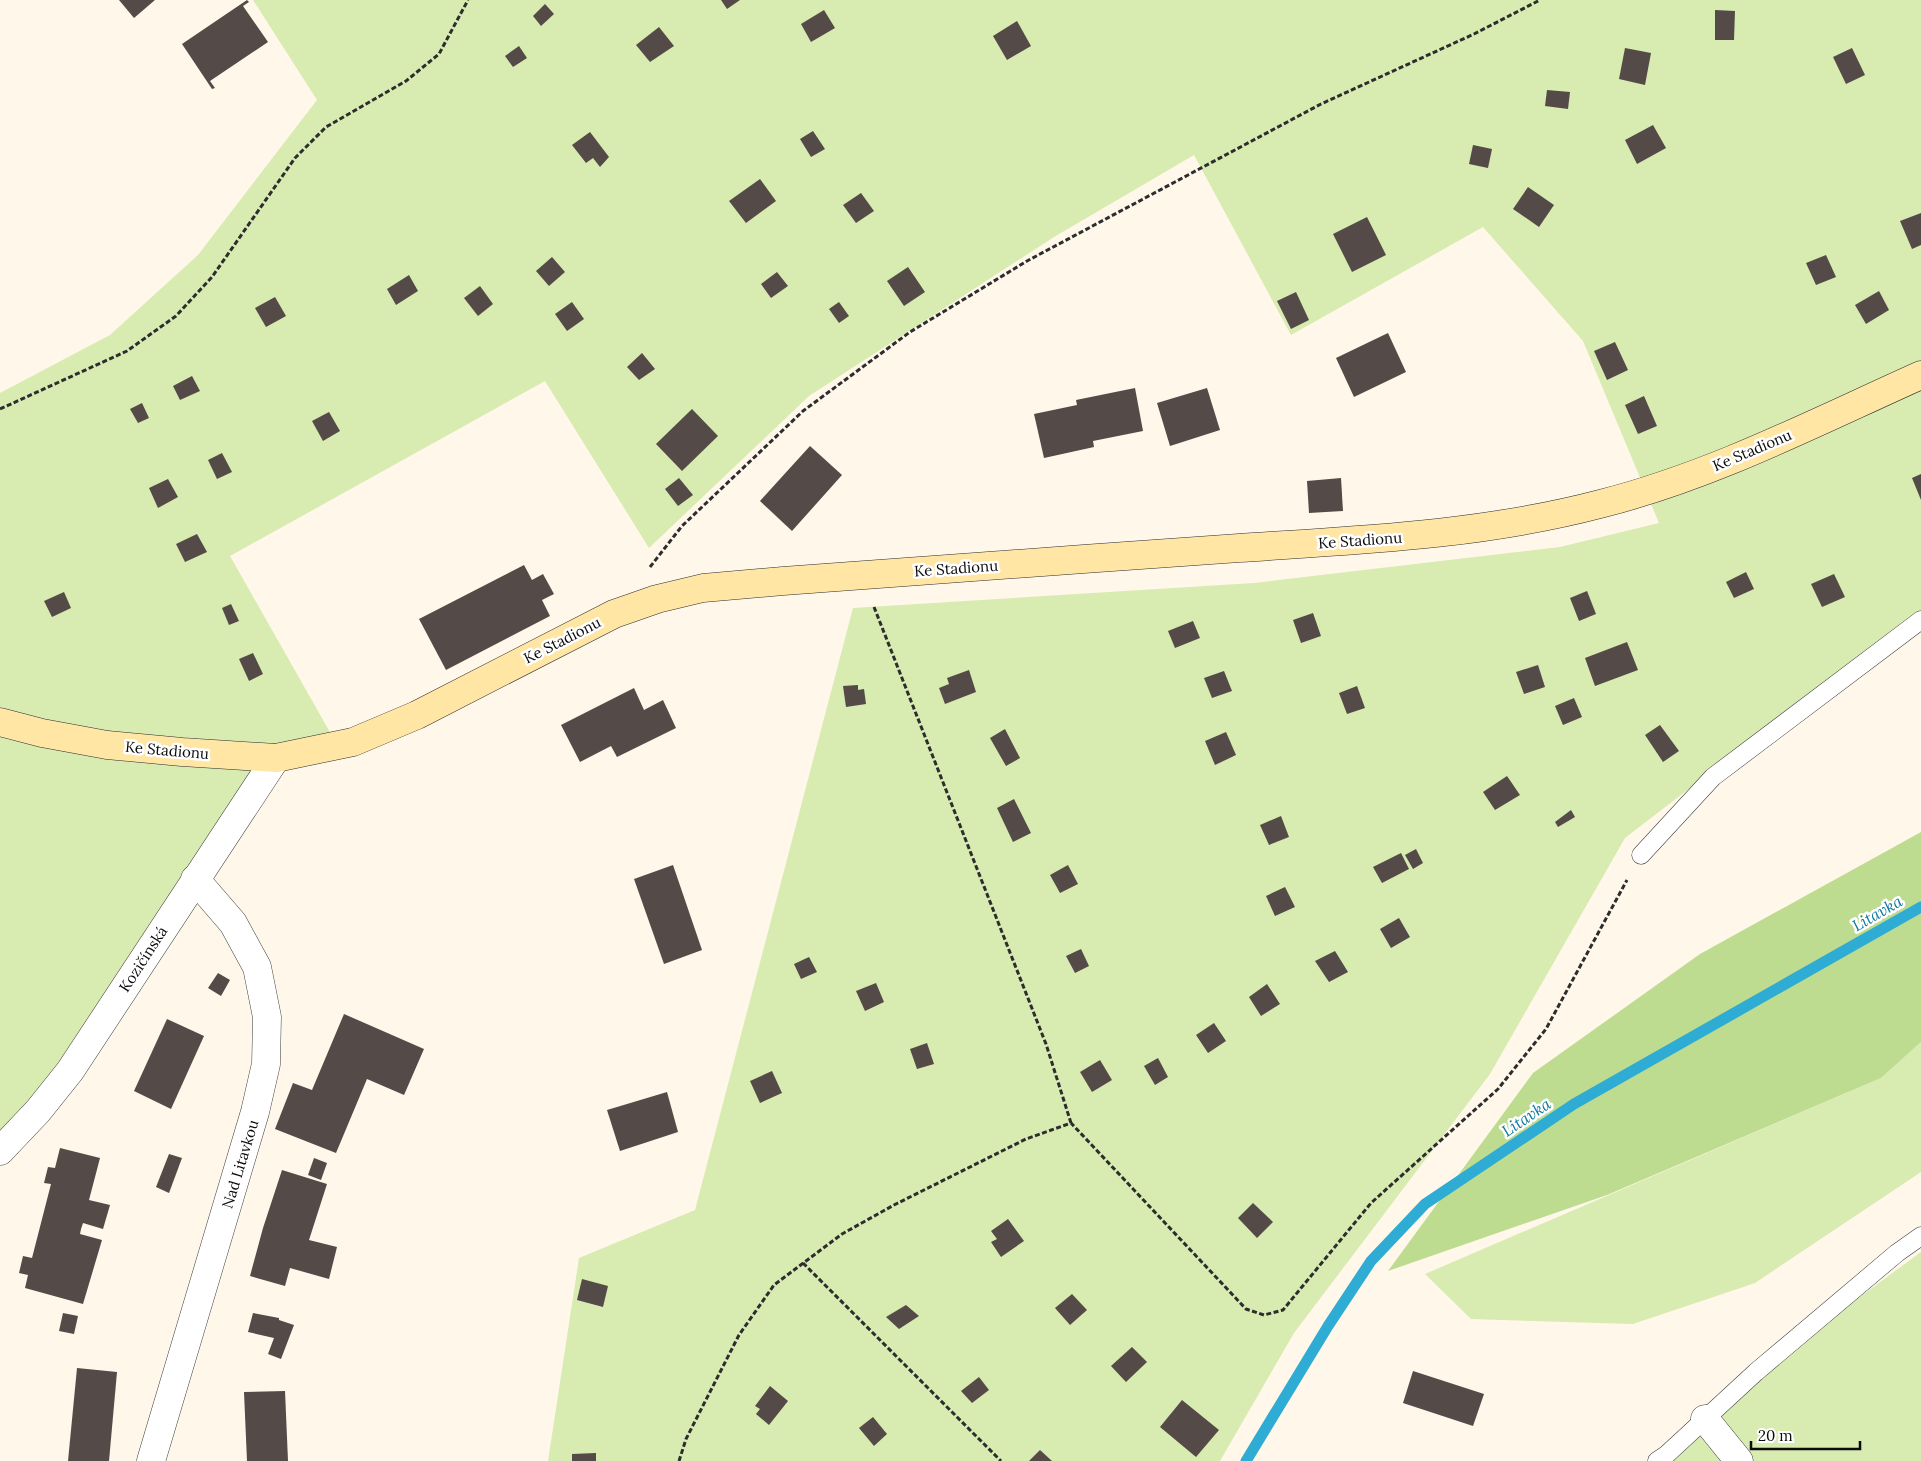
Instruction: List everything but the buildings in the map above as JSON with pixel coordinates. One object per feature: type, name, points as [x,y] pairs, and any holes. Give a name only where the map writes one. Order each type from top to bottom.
[{"type":"street","name":"Ke Stadionu","points":[[0,722],[42,733],[107,745],[276,758],[353,742],[417,715],[614,614],[657,598],[703,588],[864,574],[1398,537],[1502,525],[1600,504],[1687,477],[1921,375]]},
{"type":"street","name":"Kozičínská","points":[[0,1152],[38,1111],[70,1071],[276,758]]},
{"type":"street","name":"Nad Litavkou","points":[[150,1461],[255,1112],[266,1064],[267,1017],[256,967],[233,923],[195,879]]},
{"type":"street","points":[[1705,1419],[1739,1461]]},
{"type":"lane","points":[[1641,855],[1713,777],[1921,620]]},
{"type":"lane","points":[[1657,1461],[1666,1456],[1756,1372],[1921,1236]]},
{"type":"path","points":[[0,409],[127,351],[176,316],[212,277],[295,158],[326,127],[406,81],[440,54],[468,0]]},
{"type":"path","points":[[648,570],[682,526],[803,412],[910,332],[1027,261],[1321,104],[1474,34],[1540,0]]},
{"type":"path","points":[[864,574],[879,622],[1046,1044],[1071,1123],[1246,1310],[1264,1315],[1283,1310],[1370,1203],[1498,1089],[1546,1029],[1641,855]]},
{"type":"path","points":[[679,1461],[686,1439],[739,1335],[774,1285],[842,1234],[894,1205],[1026,1139],[1071,1123]]},
{"type":"path","points":[[803,1263],[1001,1461]]},
{"type":"green space","points":[[253,0],[1921,0],[1921,610],[1625,838],[1490,1074],[1294,1333],[1220,1461],[548,1461],[579,1258],[695,1210],[853,608],[1254,583],[1560,547],[1659,523],[1583,341],[1483,227],[1291,335],[1194,155],[1054,237],[809,396],[649,548],[545,381],[230,556],[335,741],[273,757],[0,717],[0,393],[110,335],[198,255],[317,100]]},
{"type":"green space","points":[[0,726],[268,762],[69,1071],[0,1139]]},
{"type":"green space","points":[[1921,832],[1921,1042],[1881,1078],[1607,1195],[1388,1271],[1533,1073],[1700,954]]},
{"type":"green space","points":[[1921,1042],[1921,1172],[1755,1283],[1633,1324],[1471,1319],[1425,1274],[1881,1078]]},
{"type":"green space","points":[[1921,1252],[1921,1461],[1669,1461],[1759,1371]]},
{"type":"waterway","name":"Litavka","points":[[1246,1461],[1328,1326],[1371,1261],[1425,1204],[1574,1104],[1921,907]]}]
